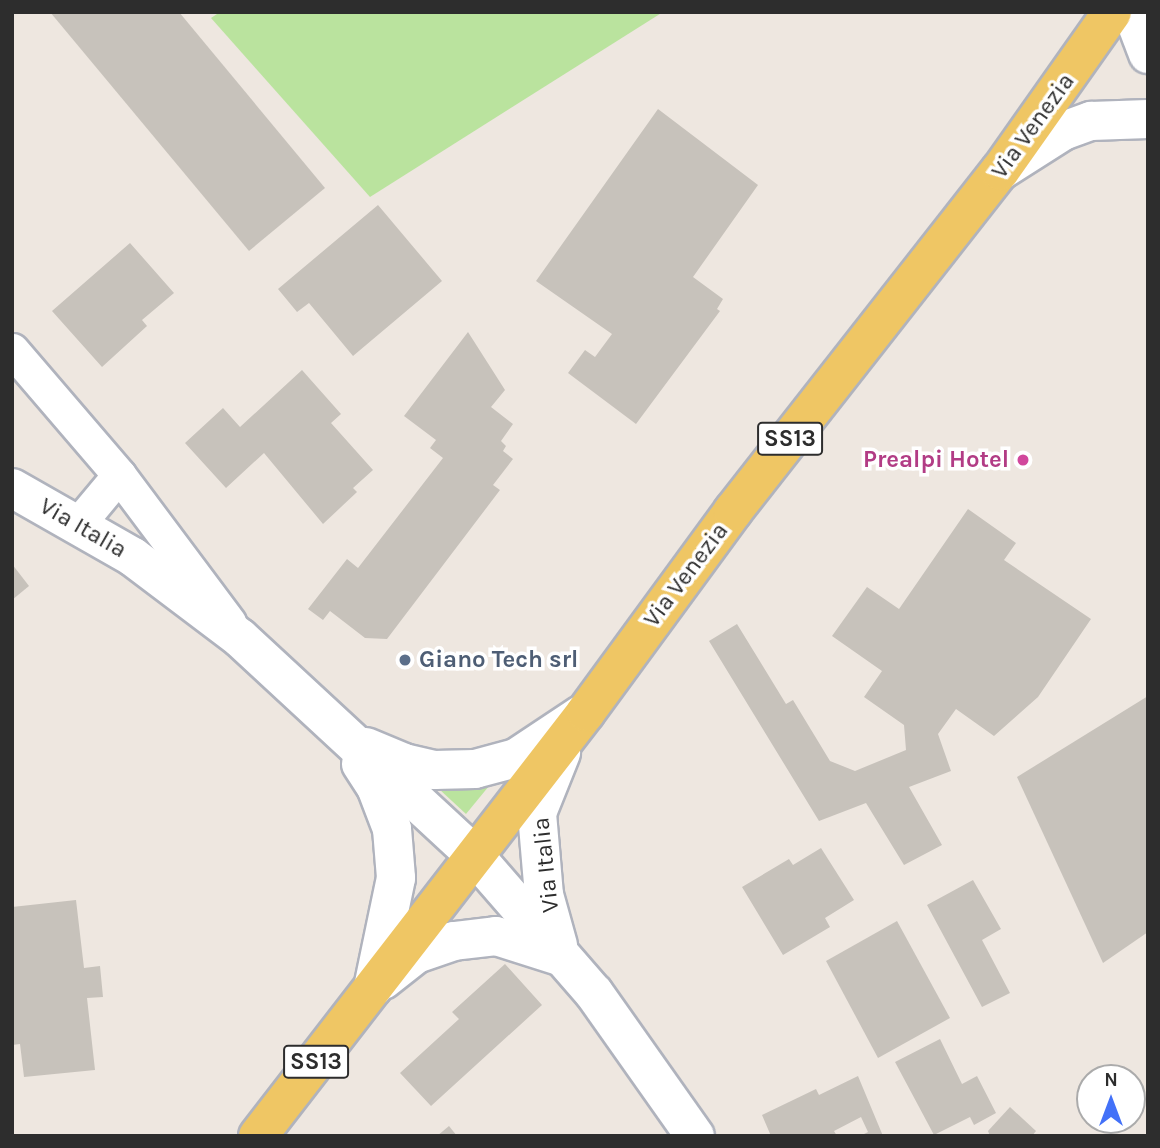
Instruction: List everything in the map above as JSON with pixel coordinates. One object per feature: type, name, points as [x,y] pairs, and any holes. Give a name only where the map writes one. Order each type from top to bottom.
[{"type":"main road","name":"Via Venezia","points":[[258,1136],[586,712],[733,511],[1000,172],[1112,12]]},
{"type":"street","points":[[1132,12],[1148,54]]},
{"type":"street","points":[[1000,172],[1063,131],[1091,121],[1148,119]]},
{"type":"street","points":[[12,350],[119,475],[242,639]]},
{"type":"street","points":[[79,523],[119,475]]},
{"type":"street","name":"Via Italia","points":[[13,488],[79,523],[176,587],[242,639],[473,855],[594,992],[695,1136]]},
{"type":"street","name":"Via Italia","points":[[343,736],[404,763],[434,770],[475,769],[516,758],[586,712]]},
{"type":"street","name":"Via Italia","points":[[561,957],[544,894],[537,813],[556,762],[586,712]]},
{"type":"street","name":"Via Italia","points":[[343,736],[376,787],[392,829],[396,878],[373,988]]},
{"type":"street","name":"Via Italia","points":[[373,988],[416,954],[454,940],[496,936],[525,942],[561,957]]},
{"type":"green space","points":[[220,12],[663,12],[370,197],[211,18]]},
{"type":"green space","points":[[489,786],[466,814],[439,789],[441,788]]},
{"type":"building","points":[[50,12],[179,12],[325,188],[249,251]]},
{"type":"building","points":[[658,109],[758,185],[693,277],[723,299],[717,309],[720,311],[636,424],[568,373],[585,350],[595,357],[612,334],[536,281]]},
{"type":"building","points":[[378,205],[442,281],[353,356],[309,303],[297,312],[278,289]]},
{"type":"building","points":[[130,243],[174,293],[142,320],[147,326],[102,367],[52,311]]},
{"type":"building","points":[[468,332],[505,390],[491,407],[513,424],[501,441],[506,446],[503,451],[513,459],[493,485],[500,490],[387,639],[365,638],[330,611],[323,620],[308,609],[347,559],[358,568],[443,458],[430,448],[436,440],[404,416]]},
{"type":"building","points":[[302,370],[341,414],[331,423],[373,470],[353,488],[357,492],[323,524],[264,453],[226,488],[185,443],[223,408],[240,427]]},
{"type":"building","points":[[968,509],[1016,543],[1004,560],[1091,619],[1038,697],[994,736],[956,709],[938,734],[951,771],[909,787],[942,845],[904,865],[866,803],[819,821],[709,641],[737,624],[786,704],[793,700],[830,761],[855,771],[906,750],[904,725],[864,697],[882,671],[832,636],[867,587],[899,609]]},
{"type":"building","points":[[12,564],[29,586],[12,600]]},
{"type":"building","points":[[1148,696],[1148,932],[1103,963],[1017,777]]},
{"type":"building","points":[[821,848],[854,900],[825,918],[830,927],[783,955],[742,887],[789,859],[793,865]]},
{"type":"building","points":[[973,880],[1001,929],[982,940],[1010,993],[982,1007],[927,905]]},
{"type":"building","points":[[76,900],[84,968],[100,966],[103,997],[87,998],[95,1070],[24,1077],[20,1044],[12,1045],[12,907]]},
{"type":"building","points":[[897,921],[950,1018],[878,1058],[826,961]]},
{"type":"building","points":[[505,964],[542,1005],[431,1106],[400,1073],[459,1019],[452,1012]]},
{"type":"building","points":[[940,1039],[962,1084],[977,1076],[996,1113],[974,1125],[970,1117],[934,1135],[895,1062]]},
{"type":"building","points":[[858,1076],[883,1136],[860,1136],[868,1132],[861,1117],[834,1131],[837,1136],[771,1136],[762,1115],[816,1089],[819,1095]]},
{"type":"building","points":[[1010,1107],[1036,1131],[1032,1136],[990,1136],[988,1131]]},
{"type":"building","points":[[449,1126],[457,1136],[437,1136]]},
{"type":"place","name":"Prealpi Hotel","points":[[1023,460]]},
{"type":"place","name":"Giano Tech srl","points":[[405,660]]}]
